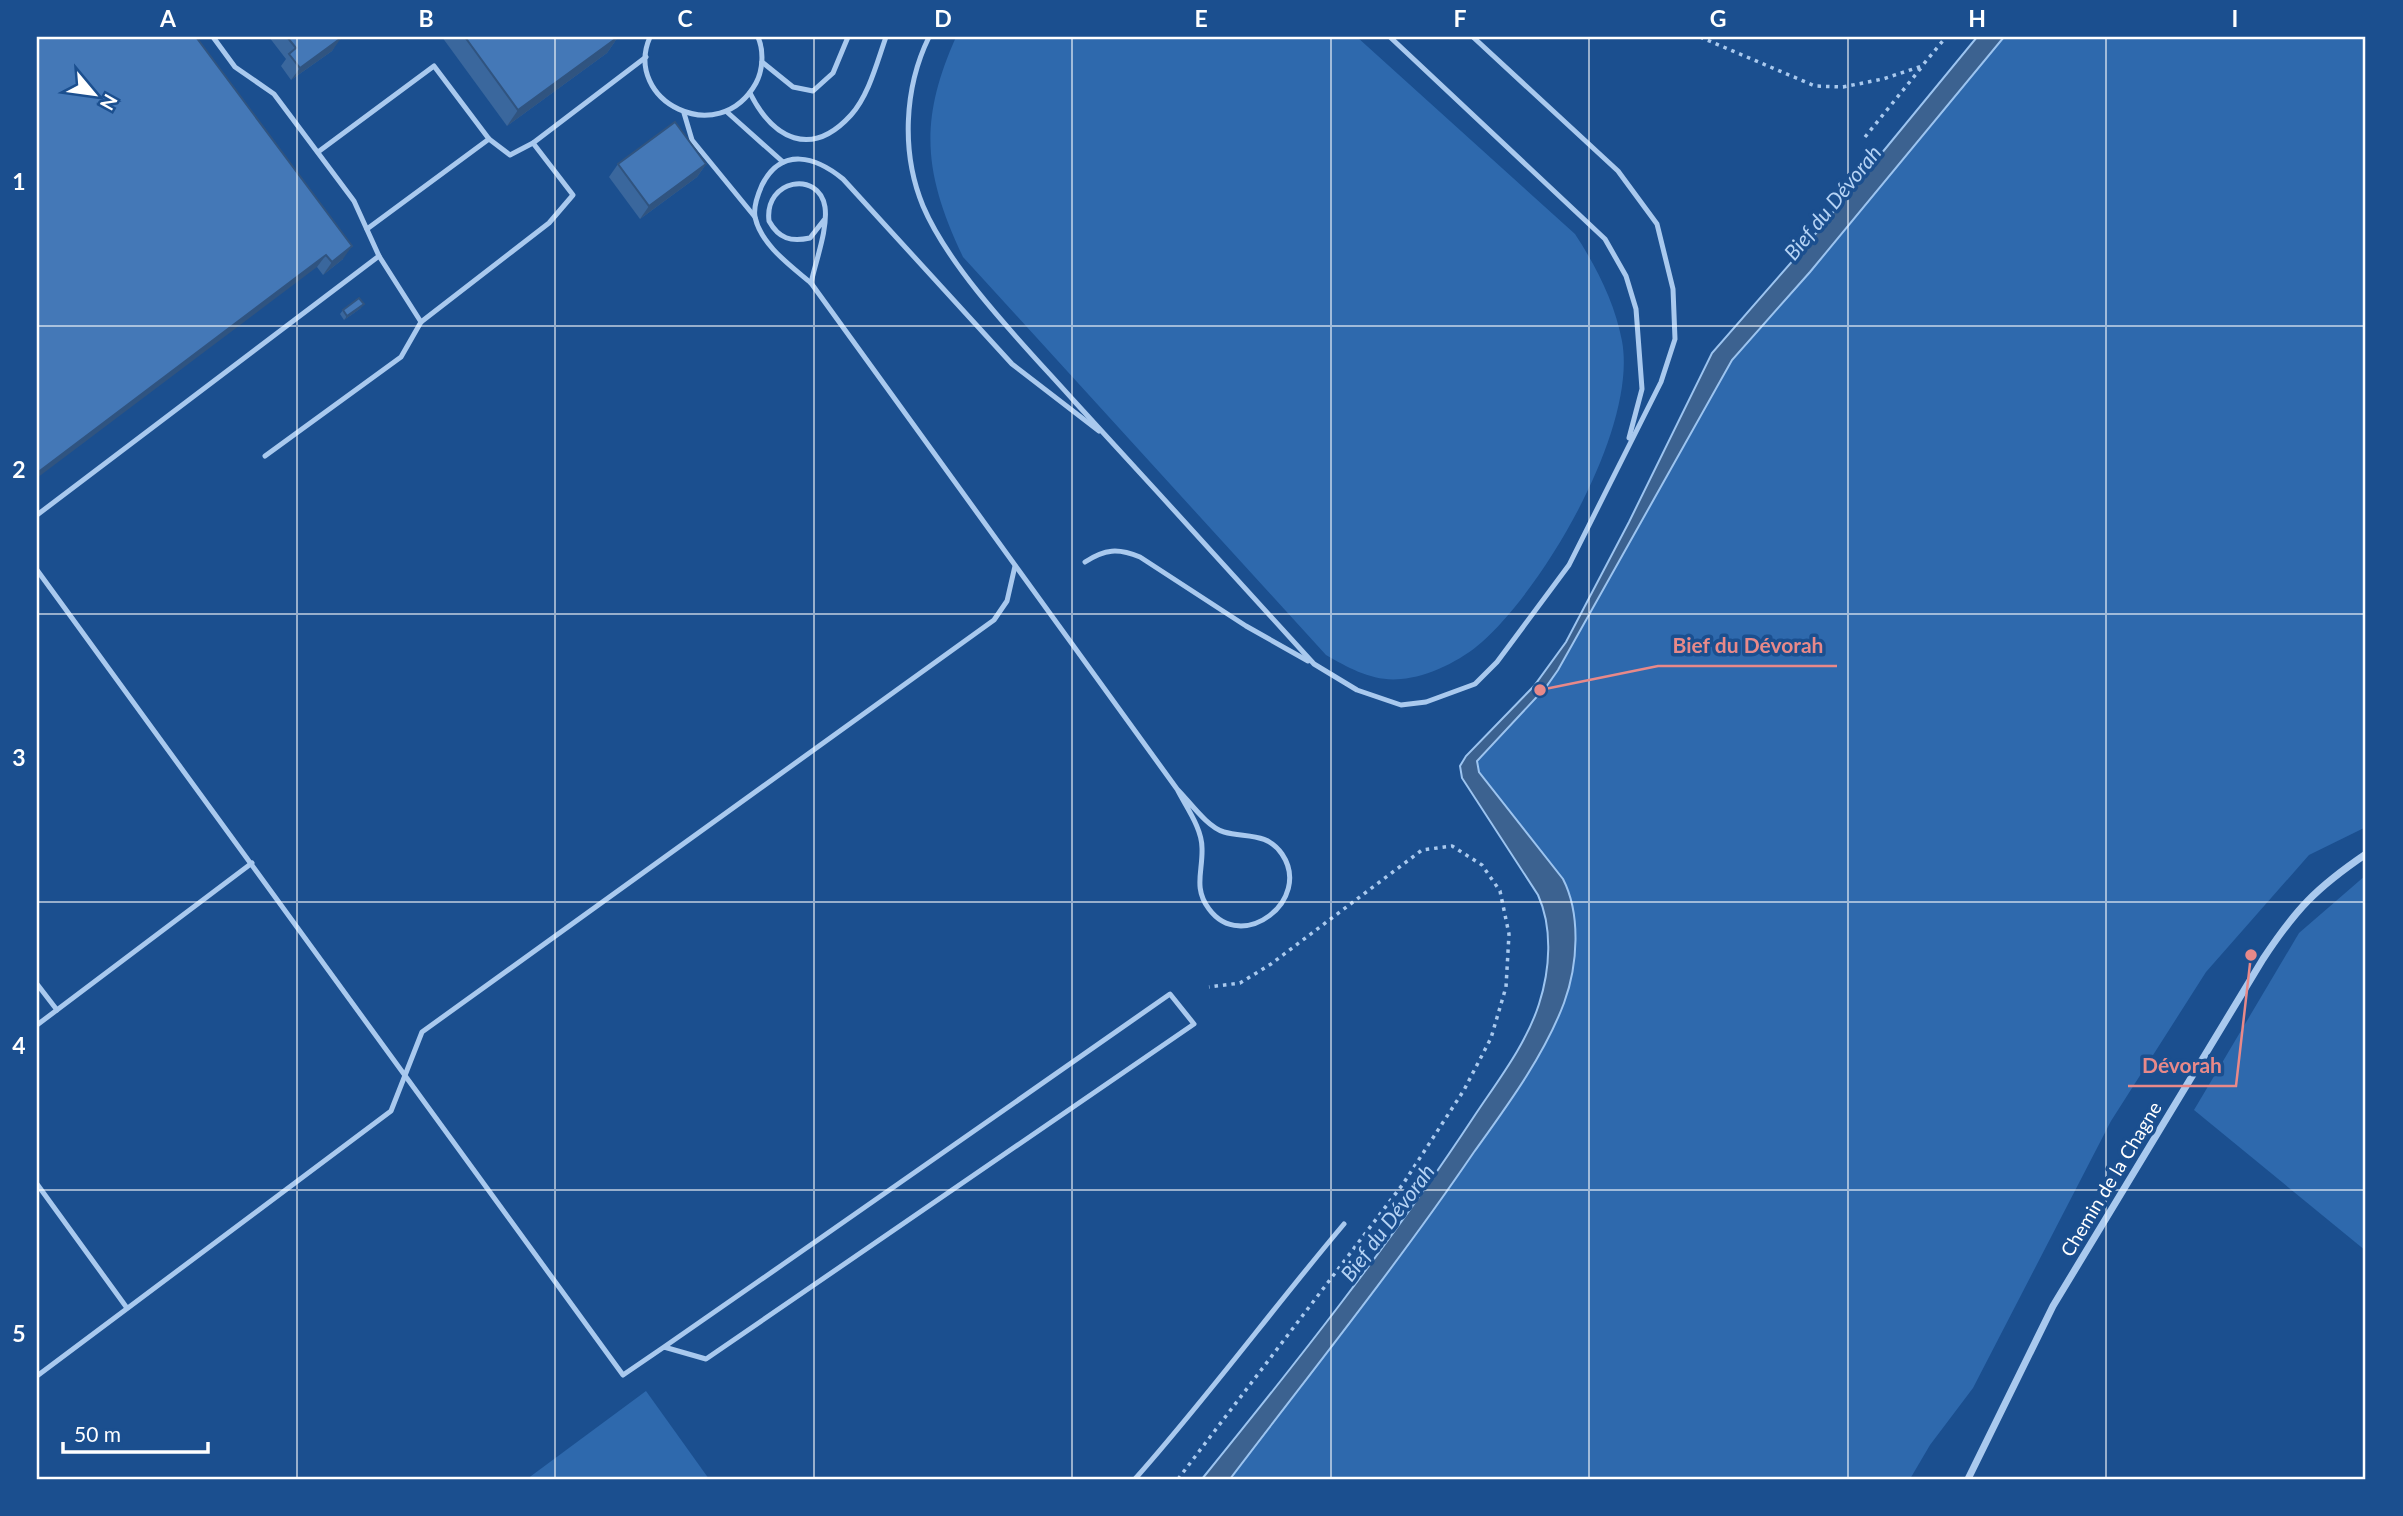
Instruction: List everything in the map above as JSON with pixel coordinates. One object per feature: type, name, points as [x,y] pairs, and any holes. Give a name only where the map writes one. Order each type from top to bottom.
[{"type":"street","name":"Chemin de la Chagne","points":[[1968,1479],[2053,1306],[2263,959],[2295,911],[2331,878],[2366,854]]},
{"type":"lane","points":[[213,37],[235,67],[274,94],[354,201],[379,256],[421,322]]},
{"type":"lane","points":[[650,37],[646,57],[648,74],[655,90],[667,103],[684,113],[713,116],[727,112],[750,93],[762,62],[758,37]]},
{"type":"lane","points":[[762,62],[793,88],[813,91],[833,73],[848,37]]},
{"type":"lane","points":[[750,93],[762,116],[775,131],[803,140],[827,133],[851,115],[865,91],[887,37]]},
{"type":"lane","points":[[929,37],[920,55],[907,129],[911,166],[922,204],[957,264],[1112,441],[1314,664]]},
{"type":"lane","points":[[1390,37],[1605,239],[1626,276],[1636,309],[1642,389],[1627,448]]},
{"type":"lane","points":[[1085,562],[1101,552],[1121,549],[1140,556],[1246,626],[1357,691],[1401,705],[1426,702],[1475,684],[1497,662],[1569,565],[1661,382],[1675,338],[1672,289],[1657,224],[1618,171],[1473,37]]},
{"type":"lane","points":[[318,152],[434,66],[489,139],[510,155],[533,143],[646,57]]},
{"type":"lane","points":[[727,112],[783,162]]},
{"type":"lane","points":[[684,113],[692,140],[755,216],[766,239],[783,260],[811,283],[1177,789],[1199,831],[1202,848],[1199,892],[1210,911],[1225,922],[1239,925],[1255,924],[1272,916],[1283,904],[1289,889],[1289,871],[1282,853],[1266,839],[1223,832],[1177,789]]},
{"type":"lane","points":[[367,229],[489,139]]},
{"type":"lane","points":[[265,456],[401,357],[421,322],[549,223],[573,195],[533,143]]},
{"type":"lane","points":[[755,216],[757,196],[766,177],[783,162],[802,158],[824,163],[843,179],[1012,364],[1112,441]]},
{"type":"lane","points":[[811,283],[824,220],[823,200],[806,184],[793,183],[780,188],[770,201],[769,221],[782,237],[792,240],[810,237],[824,220]]},
{"type":"lane","points":[[37,515],[379,256]]},
{"type":"lane","points":[[37,1376],[391,1111],[422,1032],[994,620],[1007,601],[1015,566]]},
{"type":"lane","points":[[37,570],[623,1375],[1170,994],[1194,1024],[706,1359],[664,1347]]},
{"type":"lane","points":[[37,1025],[252,863]]},
{"type":"lane","points":[[37,984],[57,1010]]},
{"type":"lane","points":[[37,1184],[127,1308]]},
{"type":"lane","points":[[1135,1479],[1192,1415],[1265,1318],[1344,1224]]},
{"type":"path","points":[[1700,37],[1815,86],[1843,87],[1883,79],[1922,66]]},
{"type":"path","points":[[1865,137],[1946,37]]},
{"type":"path","points":[[1178,1479],[1403,1184],[1464,1090],[1491,1038],[1506,987],[1509,934],[1500,891],[1482,865],[1452,846],[1422,850],[1271,964],[1240,982],[1209,987]]},
{"type":"shaded area","points":[[956,37],[1357,37],[1575,234],[1604,285],[1622,341],[1623,377],[1616,417],[1582,503],[1558,545],[1533,584],[1507,617],[1482,642],[1444,666],[1422,675],[1401,679],[1371,676],[1326,655],[963,257],[940,200],[931,148],[931,122],[936,96]]},
{"type":"shaded area","points":[[1977,37],[2004,37],[1810,272],[1732,360],[1558,670],[1546,687],[1477,761],[1479,772],[1563,879],[1569,893],[1576,940],[1572,973],[1564,1003],[1546,1042],[1512,1099],[1354,1317],[1230,1479],[1202,1479],[1307,1347],[1409,1211],[1510,1063],[1539,1004],[1546,977],[1548,949],[1543,908],[1538,895],[1462,778],[1460,766],[1466,756],[1534,686],[1566,642],[1629,522],[1712,353],[1803,249]]},
{"type":"shaded area","points":[[2004,37],[2366,37],[2366,827],[2309,855],[2206,972],[2111,1121],[1973,1388],[1930,1445],[1910,1479],[1230,1479],[1340,1336],[1498,1118],[1538,1055],[1564,1002],[1572,963],[1563,879],[1479,772],[1477,761],[1546,687],[1558,670],[1732,360],[1810,272]]},
{"type":"shaded area","points":[[2366,875],[2366,1251],[2194,1110],[2299,933]]},
{"type":"shaded area","points":[[646,1391],[709,1479],[527,1479]]},
{"type":"building","points":[[37,37],[196,37],[352,246],[332,262],[326,255],[37,473]]},
{"type":"building","points":[[287,37],[341,38],[300,68],[289,54],[296,48]]},
{"type":"building","points":[[465,37],[618,37],[518,110]]},
{"type":"building","points":[[675,122],[706,164],[649,206],[618,164]]},
{"type":"building","points":[[359,298],[364,304],[347,316],[343,310]]},
{"type":"place","name":"Bief du Dévorah","points":[[1540,690]]},
{"type":"place","name":"Dévorah","points":[[2251,955]]}]
